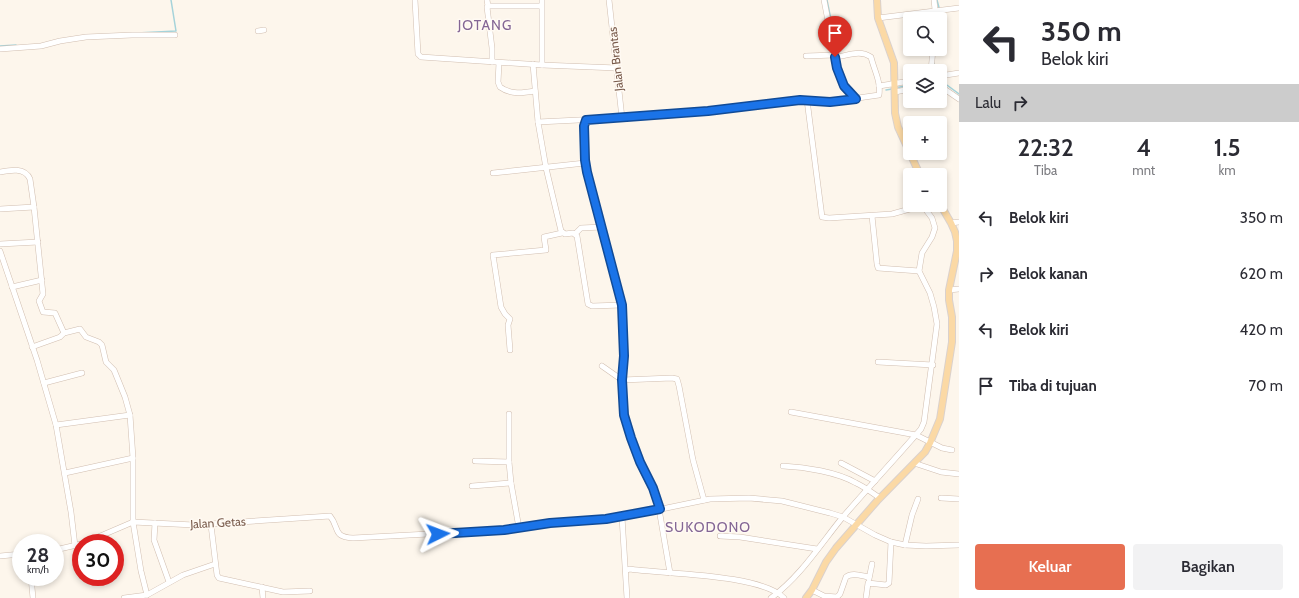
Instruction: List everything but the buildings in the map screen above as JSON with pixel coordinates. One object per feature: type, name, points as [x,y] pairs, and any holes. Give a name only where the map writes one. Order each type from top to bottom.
[{"type":"main road","points":[[877,0],[878,18],[893,58],[895,113],[898,127],[917,168]]},
{"type":"main road","points":[[806,598],[812,590],[826,562],[836,548],[855,524],[914,463],[928,442],[940,419],[952,342],[953,324],[949,290],[957,251],[957,241],[951,223],[945,212]]},
{"type":"street","points":[[415,0],[419,56],[492,62],[617,68]]},
{"type":"street","points":[[487,0],[488,6],[486,8],[492,48],[492,62]]},
{"type":"street","name":"Jalan Brantas","points":[[609,0],[622,118]]},
{"type":"street","points":[[824,0],[837,57],[837,68],[844,86],[856,99]]},
{"type":"street","points":[[934,0],[938,10]]},
{"type":"street","points":[[488,6],[542,3],[542,65]]},
{"type":"street","points":[[878,18],[959,8]]},
{"type":"street","points":[[0,49],[41,46],[86,37],[175,35]]},
{"type":"street","points":[[538,122],[622,118],[708,111],[755,104],[807,100],[830,102],[878,96],[880,86],[871,57],[860,52],[837,57],[806,56]]},
{"type":"street","points":[[498,62],[498,82],[500,87],[507,91],[519,93],[535,91]]},
{"type":"street","points":[[533,64],[538,122],[546,166],[562,233]]},
{"type":"street","points":[[947,75],[959,73]]},
{"type":"street","points":[[894,88],[903,84]]},
{"type":"street","points":[[880,86],[903,89]]},
{"type":"street","points":[[947,91],[959,99]]},
{"type":"street","points":[[807,100],[822,217],[872,216],[892,214],[903,211]]},
{"type":"street","points":[[586,120],[584,126],[586,162],[622,305],[624,356],[622,404],[626,424],[640,462],[653,488],[660,509],[670,573]]},
{"type":"street","points":[[493,173],[586,162]]},
{"type":"street","points":[[0,172],[25,172],[28,174],[30,179],[42,280],[43,294],[39,300],[44,312],[55,313],[64,333]]},
{"type":"street","points":[[0,209],[34,207]]},
{"type":"street","points":[[771,598],[781,595],[817,549],[867,490],[917,436],[924,422],[933,365],[937,324],[930,293],[919,271],[922,253],[932,237],[935,228],[932,218],[928,212]]},
{"type":"street","points":[[872,216],[878,268],[919,271]]},
{"type":"street","points":[[951,223],[959,222]]},
{"type":"street","points":[[510,350],[508,325],[510,319],[501,307],[493,255],[546,250],[544,237],[562,233],[575,234],[581,228],[602,227]]},
{"type":"street","points":[[575,234],[577,237],[589,306],[622,305]]},
{"type":"street","points":[[0,244],[38,242]]},
{"type":"street","points":[[0,251],[44,383],[56,425],[73,534]]},
{"type":"street","points":[[12,287],[42,280]]},
{"type":"street","points":[[949,290],[959,289]]},
{"type":"street","points":[[32,347],[60,337],[64,333],[80,329],[86,337],[99,342],[102,345],[106,362],[114,370],[125,397],[130,415],[133,458],[133,522],[141,571],[147,595]]},
{"type":"street","points":[[878,362],[933,365]]},
{"type":"street","points":[[602,366],[622,380],[677,379],[693,460],[704,500]]},
{"type":"street","points":[[44,383],[82,373]]},
{"type":"street","points":[[791,412],[917,436],[942,448],[952,450]]},
{"type":"street","points":[[508,414],[509,462],[519,528],[550,523],[622,517],[704,500],[739,498],[766,499],[819,510],[844,518],[891,542],[906,545],[926,546],[959,545]]},
{"type":"street","points":[[56,425],[130,415]]},
{"type":"street","points":[[64,473],[133,458]]},
{"type":"street","points":[[475,461],[509,462]]},
{"type":"street","points":[[841,463],[875,481]]},
{"type":"street","points":[[914,463],[941,472],[959,474]]},
{"type":"street","points":[[784,466],[811,469],[848,479],[880,498]]},
{"type":"street","points":[[472,486],[511,482]]},
{"type":"street","points":[[941,498],[959,499]]},
{"type":"street","points":[[906,545],[912,515],[918,499]]},
{"type":"street","name":"Jalan Getas","points":[[105,534],[133,522],[211,525],[232,522],[330,516],[338,532],[344,538],[460,533],[519,528]]},
{"type":"street","points":[[622,517],[627,598]]},
{"type":"street","points":[[155,523],[154,540],[169,582]]},
{"type":"street","points":[[211,525],[216,575],[219,578],[283,592],[310,591]]},
{"type":"street","points":[[720,536],[740,537],[817,549]]},
{"type":"street","points":[[812,590],[824,596],[837,597],[840,594],[846,577],[851,574],[886,585],[888,584],[891,542]]},
{"type":"street","points":[[0,556],[12,555]]},
{"type":"street","points":[[124,598],[147,595],[186,574],[215,564]]},
{"type":"street","points":[[866,598],[872,564]]},
{"type":"street","points":[[626,571],[629,569],[752,582],[781,595]]},
{"type":"street","points":[[32,586],[33,598]]},
{"type":"street","points":[[262,587],[263,598]]},
{"type":"waterway","points":[[137,33],[176,31],[171,0]]},
{"type":"waterway","points":[[827,0],[838,54]]},
{"type":"waterway","points":[[937,0],[940,12]]},
{"type":"waterway","points":[[0,46],[16,45]]},
{"type":"waterway","points":[[947,85],[959,94]]},
{"type":"waterway","points":[[895,88],[903,86]]},
{"type":"waterway","points":[[886,90],[892,89]]},
{"type":"district","name":"JOTANG","points":[[485,25]]},
{"type":"district","name":"SUKODONO","points":[[708,527]]},
{"type":"route","points":[[438,534],[504,530],[550,523],[606,519],[660,509],[653,488],[640,462],[624,415],[622,404],[624,356],[622,305],[587,172],[585,160],[584,126],[586,120],[660,116],[800,100],[819,100],[830,102],[856,99],[844,86],[837,68],[835,57]]}]
